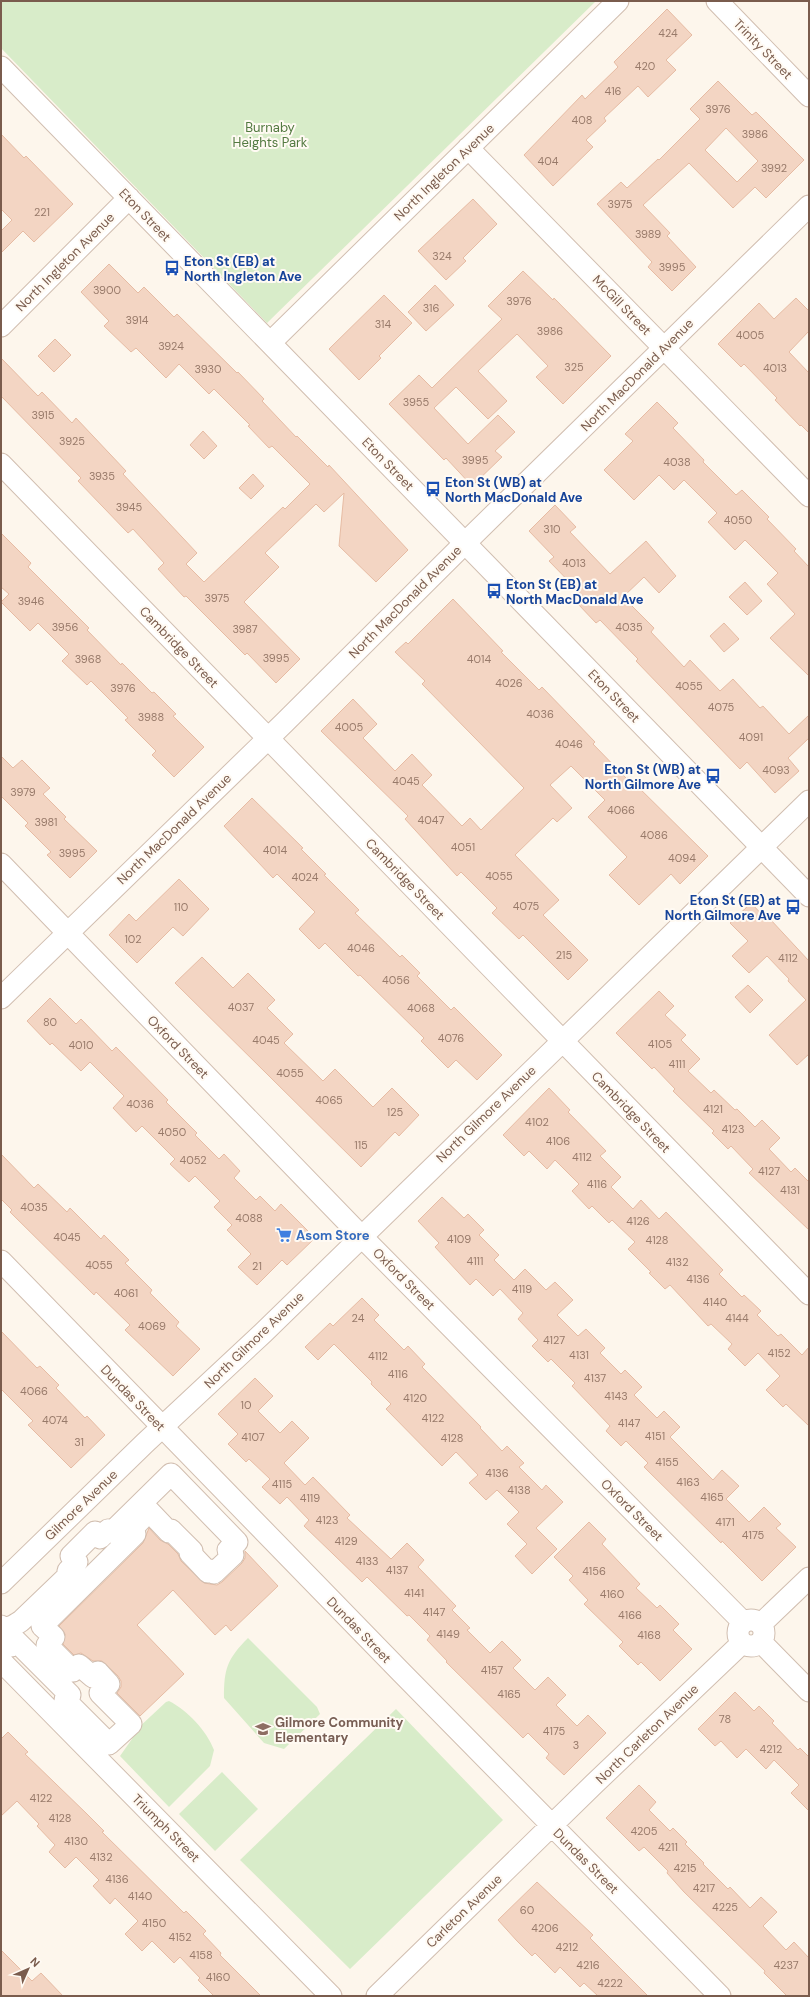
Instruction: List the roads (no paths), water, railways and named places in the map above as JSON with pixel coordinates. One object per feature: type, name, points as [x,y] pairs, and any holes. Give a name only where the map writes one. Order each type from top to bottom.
[{"type":"street","name":"North Ingleton Avenue","points":[[270,343],[618,1]]},
{"type":"street","name":"Trinity Street","points":[[717,1],[809,96]]},
{"type":"street","name":"Eton Street","points":[[1,67],[809,896]]},
{"type":"street","name":"McGill Street","points":[[468,148],[809,496]]},
{"type":"street","name":"North Ingleton Avenue","points":[[1,326],[129,198]]},
{"type":"street","name":"North MacDonald Avenue","points":[[1,998],[269,738],[465,543],[809,206]]},
{"type":"street","name":"Cambridge Street","points":[[1,464],[809,1294]]},
{"type":"street","name":"North Gilmore Avenue","points":[[163,1427],[257,1339],[761,846],[809,801]]},
{"type":"street","name":"Oxford Street","points":[[1,864],[361,1236],[809,1691]]},
{"type":"street","name":"Dundas Street","points":[[1,1262],[720,1996]]},
{"type":"street","name":"Gilmore Avenue","points":[[1,1583],[163,1427]]},
{"type":"street","points":[[1,1626],[4,1628],[13,1627],[21,1621],[70,1574],[68,1571],[77,1562],[71,1556],[76,1550],[95,1532],[100,1538],[108,1530],[112,1532],[171,1474],[237,1542],[228,1550],[233,1555],[214,1573],[210,1570],[208,1572],[190,1553],[192,1551],[171,1530],[169,1532],[149,1511],[131,1530],[134,1534],[42,1626],[54,1637],[47,1645],[73,1671],[79,1665],[92,1677],[98,1672],[109,1684],[100,1694],[131,1724],[109,1744],[65,1700],[70,1695],[16,1641],[11,1646],[1,1636]]},
{"type":"street","name":"North Carleton Avenue","points":[[552,1826],[809,1578]]},
{"type":"street","name":"Triumph Street","points":[[1,1661],[331,1996]]},
{"type":"street","name":"Carleton Avenue","points":[[376,1996],[552,1826]]},
{"type":"place","name":"Eton St (EB) at North Ingleton Ave","points":[[172,268]]},
{"type":"place","name":"Eton St (WB) at North MacDonald Ave","points":[[433,489]]},
{"type":"place","name":"Eton St (EB) at North MacDonald Ave","points":[[494,591]]},
{"type":"place","name":"Eton St (WB) at North Gilmore Ave","points":[[713,776]]},
{"type":"place","name":"Eton St (EB) at North Gilmore Ave","points":[[793,907]]},
{"type":"place","name":"Asom Store","points":[[284,1235]]},
{"type":"place","name":"Gilmore Community Elementary","points":[[263,1729]]},
{"type":"park label","name":"Burnaby Heights Park","points":[[270,134]]}]
